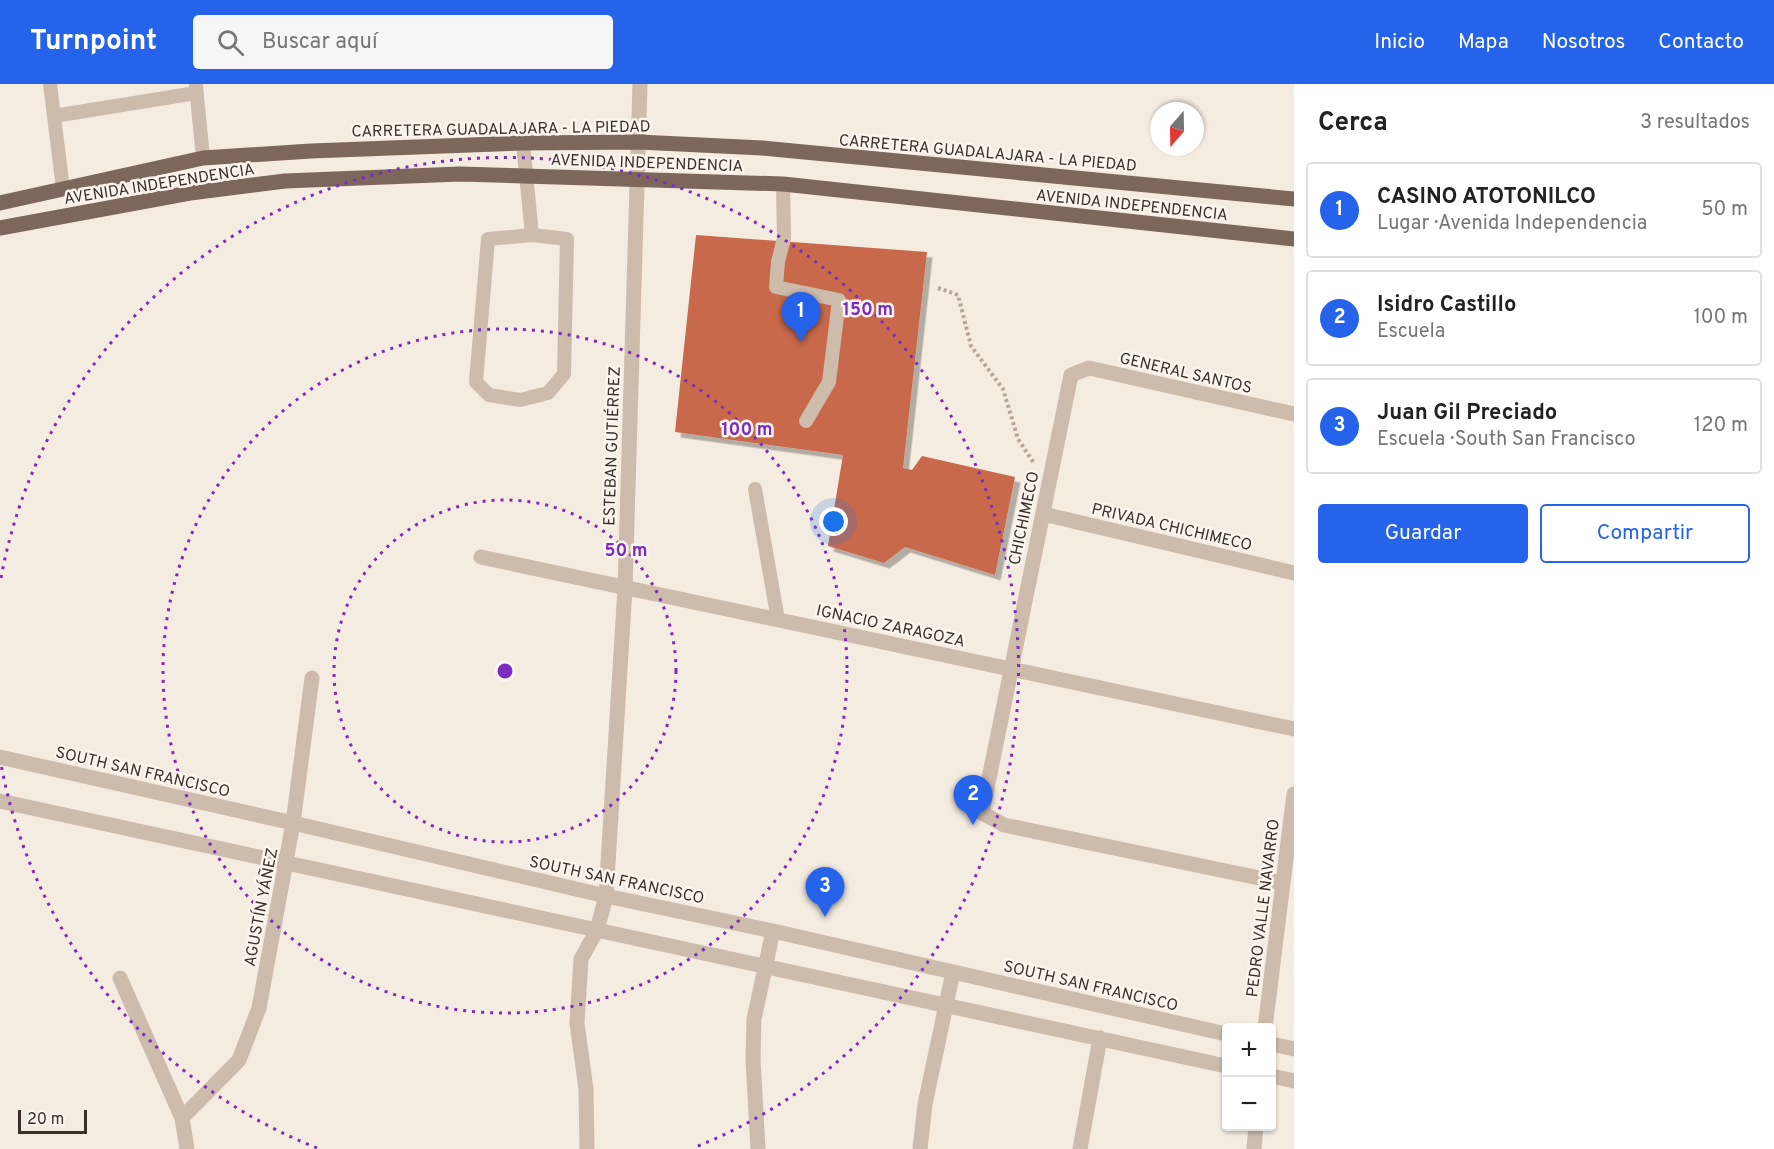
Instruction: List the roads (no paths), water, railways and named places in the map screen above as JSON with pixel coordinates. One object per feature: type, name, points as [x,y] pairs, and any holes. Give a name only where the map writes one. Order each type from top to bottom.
[{"type":"main road","name":"CARRETERA GUADALAJARA - LA PIEDAD","points":[[0,203],[203,158],[310,151],[523,143],[639,142],[762,148],[1294,199]]},
{"type":"main road","name":"AVENIDA INDEPENDENCIA","points":[[0,228],[190,193],[285,181],[460,174],[783,184],[1294,239]]},
{"type":"street","name":"ESTEBAN GUTIÉRREZ","points":[[587,1149],[586,1089],[578,1023],[580,959],[597,930],[606,897],[625,588],[640,84]]},
{"type":"street","name":"GENERAL SANTOS","points":[[1071,375],[1089,368],[1294,414]]},
{"type":"street","name":"CHICHIMECO","points":[[1071,375],[982,813],[1004,825],[1283,883]]},
{"type":"street","name":"PRIVADA CHICHIMECO","points":[[1043,514],[1294,573]]},
{"type":"street","name":"IGNACIO ZARAGOZA","points":[[481,557],[1294,729]]},
{"type":"street","name":"AGUSTÍN YÁÑEZ","points":[[182,1118],[239,1060],[259,1008],[293,823],[312,678]]},
{"type":"street","name":"SOUTH SAN FRANCISCO","points":[[0,757],[606,897],[773,931],[1222,1033]]},
{"type":"street","name":"PEDRO VALLE NAVARRO","points":[[1266,1023],[1294,794]]},
{"type":"street","points":[[0,801],[1222,1065]]},
{"type":"street","points":[[758,1149],[753,1060],[754,1019],[773,931]]},
{"type":"street","points":[[920,1149],[925,1104],[953,972]]},
{"type":"street","points":[[120,978],[182,1118],[187,1149]]},
{"type":"street","points":[[1080,1149],[1100,1038]]},
{"type":"street","points":[[1276,1045],[1294,1049]]},
{"type":"street","points":[[1276,1077],[1294,1081]]},
{"type":"street","points":[[1254,1149],[1256,1131]]},
{"type":"lane","points":[[51,84],[63,189]]},
{"type":"lane","points":[[54,116],[196,88],[203,158]]},
{"type":"lane","points":[[523,143],[532,235]]},
{"type":"lane","points":[[783,184],[784,238],[778,262],[776,287],[839,300],[829,382],[806,421]]},
{"type":"lane","points":[[532,235],[567,239],[564,374],[548,393],[520,400],[489,395],[476,382],[488,239],[532,235]]},
{"type":"lane","points":[[755,489],[778,620]]},
{"type":"place","name":"CASINO ATOTONILCO","points":[[801,342]]},
{"type":"place","name":"Isidro Castillo","points":[[973,825]]},
{"type":"place","name":"Juan Gil Preciado","points":[[825,917]]}]
